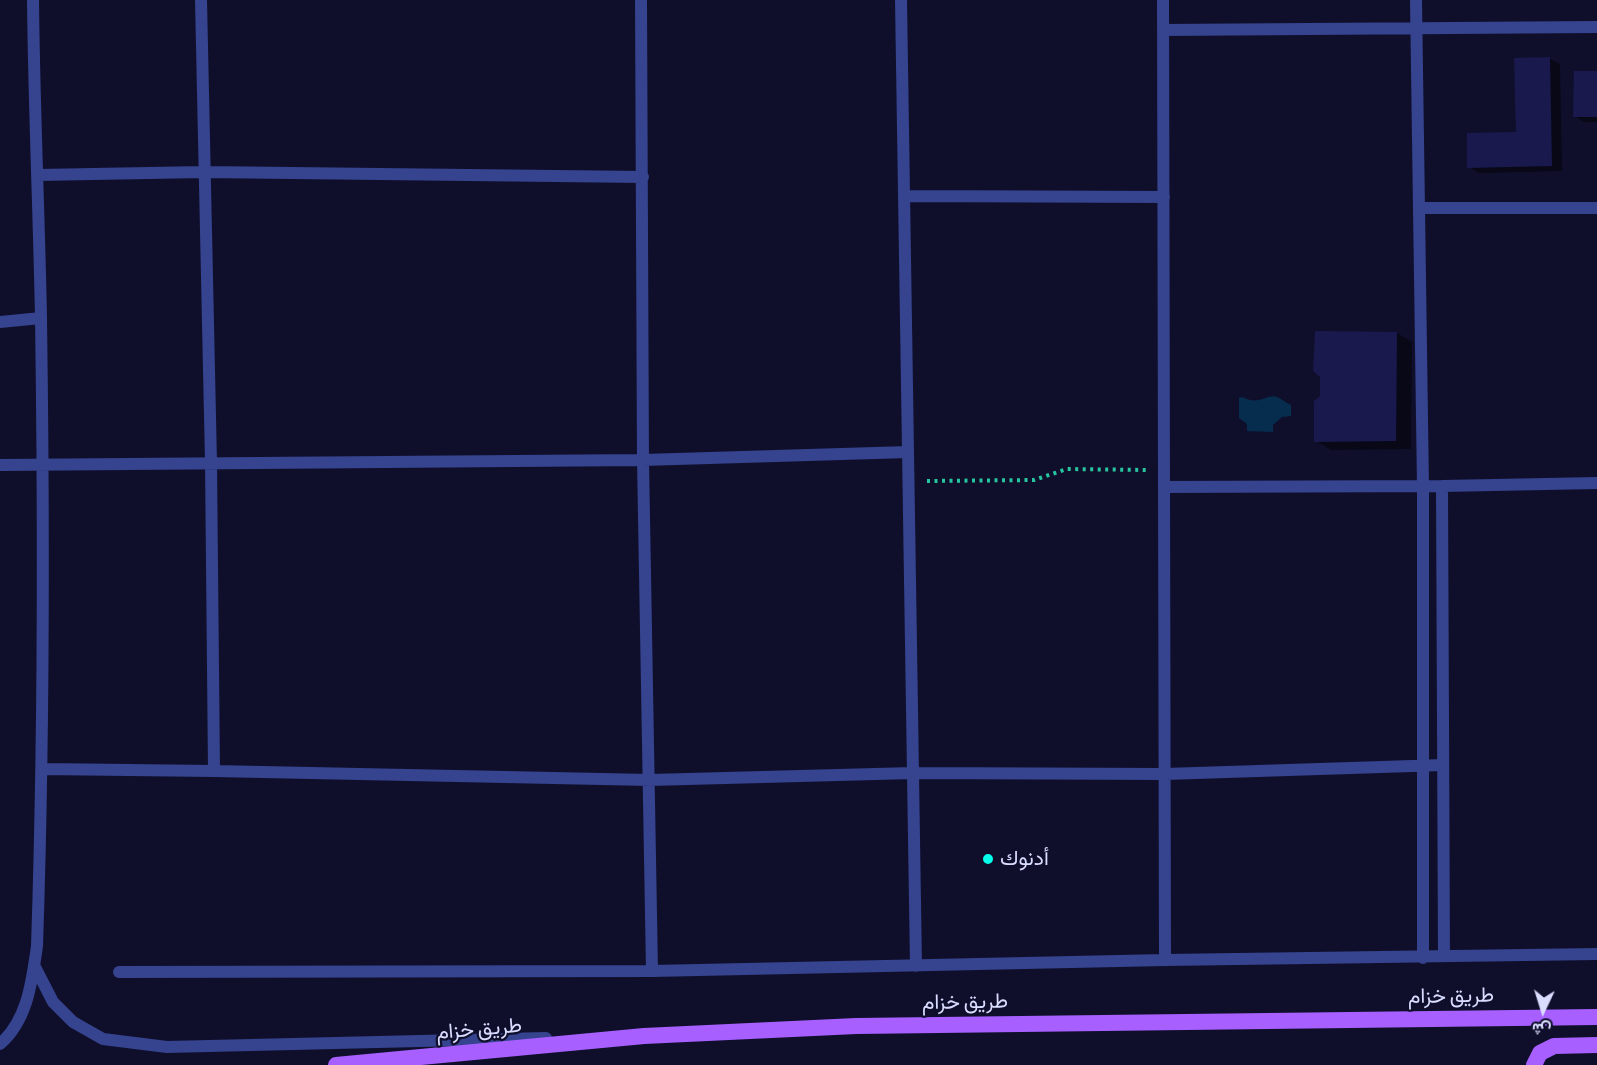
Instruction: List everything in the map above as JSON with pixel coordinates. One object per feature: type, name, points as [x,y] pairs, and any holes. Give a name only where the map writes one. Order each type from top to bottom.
[{"type":"main road","name":"طريق خزام","points":[[336,1065],[644,1036],[856,1026],[1597,1017]]},
{"type":"main road","points":[[1534,1065],[1540,1053],[1554,1046],[1597,1045]]},
{"type":"street","points":[[0,1044],[18,1025],[25,1006],[37,946],[43,769],[41,318],[38,175],[34,113],[33,0]]},
{"type":"street","points":[[201,0],[211,462],[214,771]]},
{"type":"street","points":[[641,0],[643,460],[652,971]]},
{"type":"street","points":[[901,0],[916,966]]},
{"type":"street","points":[[1163,0],[1165,960]]},
{"type":"street","points":[[1416,0],[1423,486],[1423,958]]},
{"type":"street","points":[[1163,30],[1597,27]]},
{"type":"street","points":[[38,175],[204,172],[643,177]]},
{"type":"street","points":[[904,196],[1164,197]]},
{"type":"street","points":[[1420,208],[1597,208]]},
{"type":"street","points":[[0,322],[41,318]]},
{"type":"street","points":[[0,465],[643,460],[908,452]]},
{"type":"street","points":[[1164,488],[1597,483]]},
{"type":"street","points":[[1442,486],[1444,956]]},
{"type":"street","points":[[43,769],[650,780],[913,773],[1165,774],[1443,765]]},
{"type":"street","points":[[119,972],[652,971],[1597,954]]},
{"type":"street","points":[[34,965],[53,1002],[73,1022],[103,1039],[167,1047],[644,1036]]},
{"type":"path","points":[[909,481],[1034,480],[1066,469],[1164,470]]},
{"type":"water","points":[[1277,397],[1291,405],[1291,416],[1282,417],[1273,425],[1273,432],[1247,431],[1247,424],[1239,418],[1239,398],[1258,400]]},
{"type":"building","points":[[1550,57],[1552,166],[1467,168],[1467,133],[1516,132],[1514,58]]},
{"type":"building","points":[[1574,71],[1597,71],[1597,117],[1573,117]]},
{"type":"building","points":[[1315,331],[1397,332],[1396,441],[1314,442],[1314,401],[1320,396],[1320,377],[1313,371]]},
{"type":"place","name":"أدنوك","points":[[988,859]]}]
